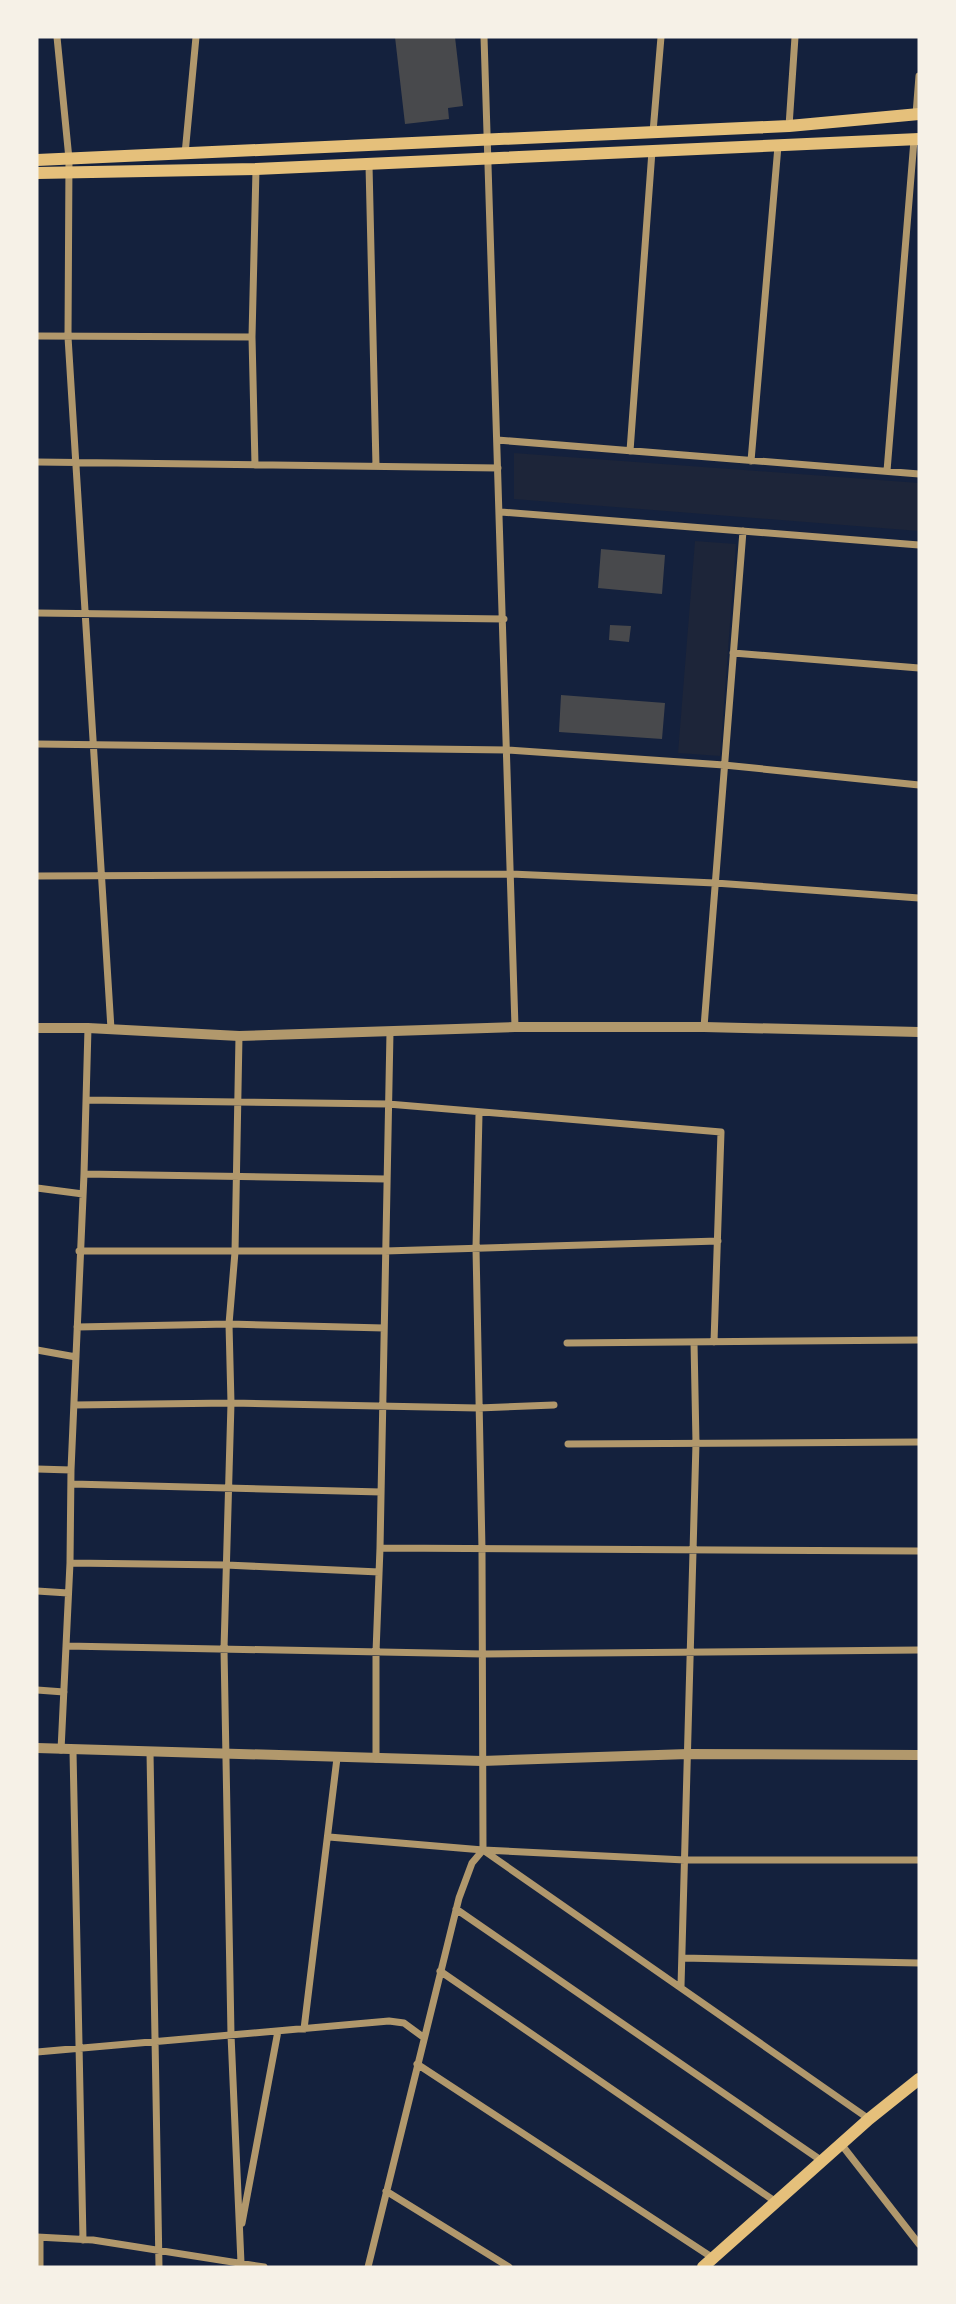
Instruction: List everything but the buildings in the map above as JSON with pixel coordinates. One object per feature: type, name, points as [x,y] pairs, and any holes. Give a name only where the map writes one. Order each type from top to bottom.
[{"type":"main road","points":[[37,173],[68,165],[185,154],[789,126],[918,114]]},
{"type":"main road","points":[[37,160],[68,165],[256,169],[916,140]]},
{"type":"main road","points":[[703,2267],[869,2119],[919,2079]]},
{"type":"street","points":[[57,37],[68,165],[68,337],[111,1029]]},
{"type":"street","points":[[185,154],[196,37]]},
{"type":"street","points":[[484,37],[501,512],[515,1027]]},
{"type":"street","points":[[653,132],[661,37]]},
{"type":"street","points":[[789,126],[795,37]]},
{"type":"street","points":[[918,114],[919,76]]},
{"type":"street","points":[[887,471],[916,140]]},
{"type":"street","points":[[751,461],[778,146]]},
{"type":"street","points":[[630,451],[652,151]]},
{"type":"street","points":[[369,165],[376,466]]},
{"type":"street","points":[[255,465],[252,337],[256,169]]},
{"type":"street","points":[[37,336],[252,337]]},
{"type":"street","points":[[497,440],[919,474]]},
{"type":"street","points":[[37,463],[499,468]]},
{"type":"street","points":[[501,512],[919,545]]},
{"type":"street","points":[[704,1027],[743,531]]},
{"type":"street","points":[[37,613],[504,619]]},
{"type":"street","points":[[733,653],[919,668]]},
{"type":"street","points":[[37,744],[507,750],[724,765],[919,785]]},
{"type":"street","points":[[37,876],[511,874],[715,883],[919,898]]},
{"type":"street","points":[[37,1028],[239,1036],[515,1027],[704,1027],[919,1032]]},
{"type":"street","points":[[61,1750],[88,1028]]},
{"type":"street","points":[[376,1759],[390,1031]]},
{"type":"street","points":[[239,1036],[234,1252],[229,1324],[230,1403],[224,1649],[231,2035],[241,2263]]},
{"type":"street","points":[[86,1100],[387,1104],[479,1114],[721,1132],[714,1342]]},
{"type":"street","points":[[368,2267],[456,1909],[472,1863],[483,1850],[482,1550],[475,1248],[479,1114]]},
{"type":"street","points":[[84,1174],[386,1179]]},
{"type":"street","points":[[37,1188],[83,1194]]},
{"type":"street","points":[[79,1251],[385,1251],[718,1241]]},
{"type":"street","points":[[77,1327],[229,1324],[384,1328]]},
{"type":"street","points":[[567,1343],[919,1340]]},
{"type":"street","points":[[681,1986],[692,1651],[696,1443],[694,1342]]},
{"type":"street","points":[[37,1350],[76,1357]]},
{"type":"street","points":[[75,1405],[230,1403],[478,1408],[554,1405]]},
{"type":"street","points":[[568,1444],[919,1442]]},
{"type":"street","points":[[37,1469],[71,1470]]},
{"type":"street","points":[[72,1484],[381,1492]]},
{"type":"street","points":[[380,1548],[919,1551]]},
{"type":"street","points":[[70,1563],[226,1565],[379,1572]]},
{"type":"street","points":[[37,1591],[68,1594]]},
{"type":"street","points":[[66,1646],[483,1654],[919,1650]]},
{"type":"street","points":[[37,1690],[64,1692]]},
{"type":"street","points":[[37,1748],[482,1761],[688,1754],[919,1755]]},
{"type":"street","points":[[73,1751],[83,2240]]},
{"type":"street","points":[[150,1752],[159,2267]]},
{"type":"street","points":[[304,2029],[337,1758]]},
{"type":"street","points":[[329,1837],[483,1850],[685,1860],[919,1860]]},
{"type":"street","points":[[483,1850],[869,2119]]},
{"type":"street","points":[[456,1909],[822,2161]]},
{"type":"street","points":[[682,1958],[919,1963]]},
{"type":"street","points":[[440,1971],[776,2202]]},
{"type":"street","points":[[37,2052],[389,2021],[404,2023],[423,2037]]},
{"type":"street","points":[[240,2237],[278,2031]]},
{"type":"street","points":[[417,2064],[713,2258]]},
{"type":"street","points":[[841,2144],[919,2244]]},
{"type":"street","points":[[386,2191],[509,2267]]},
{"type":"street","points":[[40,2267],[38,2238],[83,2240],[264,2267]]},
{"type":"shaded area","points":[[514,453],[919,483],[919,531],[514,499]]},
{"type":"shaded area","points":[[695,541],[736,544],[720,756],[678,753]]}]
